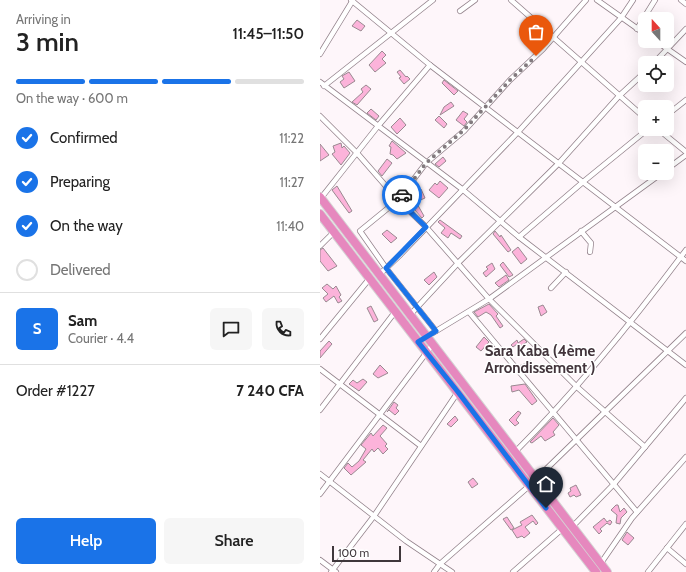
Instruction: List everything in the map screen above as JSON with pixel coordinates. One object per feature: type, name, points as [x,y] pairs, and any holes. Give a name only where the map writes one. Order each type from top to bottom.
[{"type":"highway","points":[[321,198],[365,255],[383,271],[410,315],[608,572]]},
{"type":"highway","points":[[320,214],[596,572]]},
{"type":"street","points":[[320,54],[352,0],[390,34],[686,261]]},
{"type":"street","points":[[433,0],[322,84],[462,190],[519,237],[546,256],[686,365]]},
{"type":"street","points":[[460,11],[476,0]]},
{"type":"street","points":[[511,0],[638,112]]},
{"type":"street","points":[[436,331],[383,271],[373,249],[360,232],[398,200],[426,163],[464,130],[510,80],[553,37],[586,0]]},
{"type":"street","points":[[597,0],[637,29],[655,0]]},
{"type":"street","points":[[383,271],[518,132],[621,18],[633,0]]},
{"type":"street","points":[[681,0],[686,4]]},
{"type":"street","points":[[662,56],[686,29]]},
{"type":"street","points":[[669,49],[686,62]]},
{"type":"street","points":[[321,198],[378,126],[430,65]]},
{"type":"street","points":[[410,315],[500,220],[559,163],[619,96],[638,78]]},
{"type":"street","points":[[674,109],[686,100]]},
{"type":"street","points":[[320,116],[357,153],[398,200],[459,262],[490,299],[577,386],[645,447]]},
{"type":"street","points":[[519,237],[639,136]]},
{"type":"street","points":[[667,136],[686,152]]},
{"type":"street","points":[[674,164],[686,155]]},
{"type":"street","points":[[418,342],[490,299],[546,256],[652,180]]},
{"type":"street","points":[[582,231],[591,243],[590,252]]},
{"type":"street","points":[[320,246],[334,232]]},
{"type":"street","points":[[365,255],[373,249]]},
{"type":"street","points":[[516,451],[553,414],[632,322],[686,250]]},
{"type":"street","points":[[551,288],[566,272]]},
{"type":"street","points":[[320,339],[370,278]]},
{"type":"street","points":[[320,410],[339,383],[395,312]]},
{"type":"street","points":[[469,312],[553,414],[576,438],[637,512]]},
{"type":"street","points":[[537,478],[576,438],[686,333]]},
{"type":"street","points":[[320,494],[381,416],[433,344]]},
{"type":"street","points":[[320,369],[421,446]]},
{"type":"street","points":[[320,560],[333,571],[374,516],[458,392]]},
{"type":"street","points":[[573,526],[614,485],[686,398]]},
{"type":"street","points":[[601,563],[637,512],[686,457]]},
{"type":"street","points":[[320,474],[331,481],[406,541],[452,572]]},
{"type":"street","points":[[434,572],[440,564],[529,486]]},
{"type":"street","points":[[648,572],[686,524]]},
{"type":"street","points":[[513,572],[562,529]]},
{"type":"street","points":[[667,548],[686,564]]},
{"type":"building","points":[[357,20],[365,26],[361,31],[352,26]]},
{"type":"building","points":[[382,51],[386,55],[382,59],[386,63],[375,72],[369,65]]},
{"type":"building","points":[[400,70],[410,79],[404,84],[399,78],[401,77],[397,72]]},
{"type":"building","points":[[349,72],[355,81],[344,88],[340,82],[344,79],[342,76]]},
{"type":"building","points":[[444,80],[458,91],[454,95],[442,83]]},
{"type":"building","points":[[366,85],[371,89],[357,105],[352,102],[363,92],[361,89]]},
{"type":"building","points":[[451,102],[454,106],[440,115],[444,107]]},
{"type":"building","points":[[371,109],[379,116],[376,120],[367,113]]},
{"type":"building","points":[[463,111],[468,114],[464,119],[467,122],[464,126],[456,120]]},
{"type":"building","points":[[439,116],[447,124],[444,128],[435,120]]},
{"type":"building","points":[[400,118],[406,125],[397,134],[391,127]]},
{"type":"building","points":[[392,141],[406,153],[397,159],[390,154],[391,147],[389,146]]},
{"type":"building","points":[[341,143],[342,148],[344,146],[350,153],[341,165],[332,154],[335,152],[333,146]]},
{"type":"building","points":[[320,144],[329,155],[320,161]]},
{"type":"building","points":[[443,157],[446,161],[439,167],[435,164]]},
{"type":"building","points":[[387,159],[392,163],[382,176],[378,171]]},
{"type":"building","points":[[440,181],[448,188],[439,198],[429,190],[435,183],[437,185]]},
{"type":"building","points":[[337,186],[352,211],[349,213],[332,190]]},
{"type":"building","points":[[421,189],[425,198],[416,202],[424,216],[422,218],[414,209],[408,194]]},
{"type":"building","points":[[440,220],[462,236],[460,239],[451,233],[448,238],[441,233],[445,228],[438,222]]},
{"type":"building","points":[[387,230],[397,238],[391,243],[382,234]]},
{"type":"building","points":[[495,231],[500,237],[501,235],[511,250],[508,252],[493,234]]},
{"type":"building","points":[[518,247],[527,259],[521,264],[512,252]]},
{"type":"building","points":[[323,248],[337,266],[328,271],[320,261],[320,250]]},
{"type":"building","points":[[503,262],[513,275],[509,277],[500,265]]},
{"type":"building","points":[[492,263],[495,269],[486,277],[483,273],[488,269],[486,267]]},
{"type":"building","points":[[434,272],[437,277],[429,285],[424,280]]},
{"type":"building","points":[[506,275],[509,280],[499,287],[495,283]]},
{"type":"building","points":[[327,284],[333,289],[336,286],[341,295],[339,297],[342,301],[338,303],[334,296],[326,302],[323,298],[328,294],[322,288]]},
{"type":"building","points":[[489,304],[498,314],[496,316],[503,326],[500,328],[491,315],[486,312],[478,317],[474,312]]},
{"type":"building","points":[[543,305],[547,312],[541,316],[538,307]]},
{"type":"building","points":[[371,306],[378,320],[374,322],[367,308]]},
{"type":"building","points":[[484,337],[489,342],[481,351],[476,347]]},
{"type":"building","points":[[524,339],[527,342],[519,347],[517,344],[513,347],[511,345],[517,340],[518,343]]},
{"type":"building","points":[[329,341],[332,344],[320,358],[320,351]]},
{"type":"building","points":[[531,361],[532,367],[523,370],[519,366]]},
{"type":"building","points":[[380,365],[388,373],[378,378],[373,374]]},
{"type":"building","points":[[363,379],[367,382],[359,391],[349,384],[353,380],[357,383]]},
{"type":"building","points":[[525,384],[537,401],[532,405],[519,390],[512,392],[511,386]]},
{"type":"building","points":[[394,402],[398,405],[396,408],[399,411],[395,415],[389,410],[387,412]]},
{"type":"building","points":[[518,411],[521,413],[516,420],[519,423],[515,426],[509,420]]},
{"type":"building","points":[[455,416],[458,420],[451,427],[447,424]]},
{"type":"building","points":[[553,418],[559,425],[553,432],[555,435],[545,441],[541,436],[532,443],[530,442]]},
{"type":"building","points":[[383,425],[387,428],[380,436],[387,444],[385,446],[388,449],[383,454],[378,448],[374,452],[372,449],[363,460],[366,462],[351,475],[344,468],[348,463],[352,467],[359,461],[366,449],[361,445],[371,433],[373,436]]},
{"type":"building","points":[[473,478],[478,484],[472,488],[468,482]]},
{"type":"building","points":[[576,485],[581,495],[576,497],[574,495],[570,497],[568,493],[571,491],[570,488]]},
{"type":"building","points":[[618,505],[620,512],[624,508],[627,512],[621,518],[620,524],[616,523],[617,515],[611,510]]},
{"type":"building","points":[[532,515],[538,523],[536,525],[533,521],[525,527],[530,533],[524,538],[522,536],[517,538],[512,530],[522,525],[520,522]]},
{"type":"building","points":[[507,517],[514,528],[511,530],[503,519]]},
{"type":"building","points":[[604,518],[607,522],[610,520],[612,522],[610,525],[607,523],[600,529],[602,531],[599,534],[593,527]]},
{"type":"building","points":[[627,532],[634,538],[628,545],[622,540]]},
{"type":"way so far","points":[[402,195],[426,163],[464,130],[510,80],[536,56]]},
{"type":"district","name":"Sara Kaba (4ème Arrondissement )","points":[[540,360]]},
{"type":"route","points":[[402,195],[398,200],[426,227],[386,268],[436,331],[418,342],[546,508]]}]
